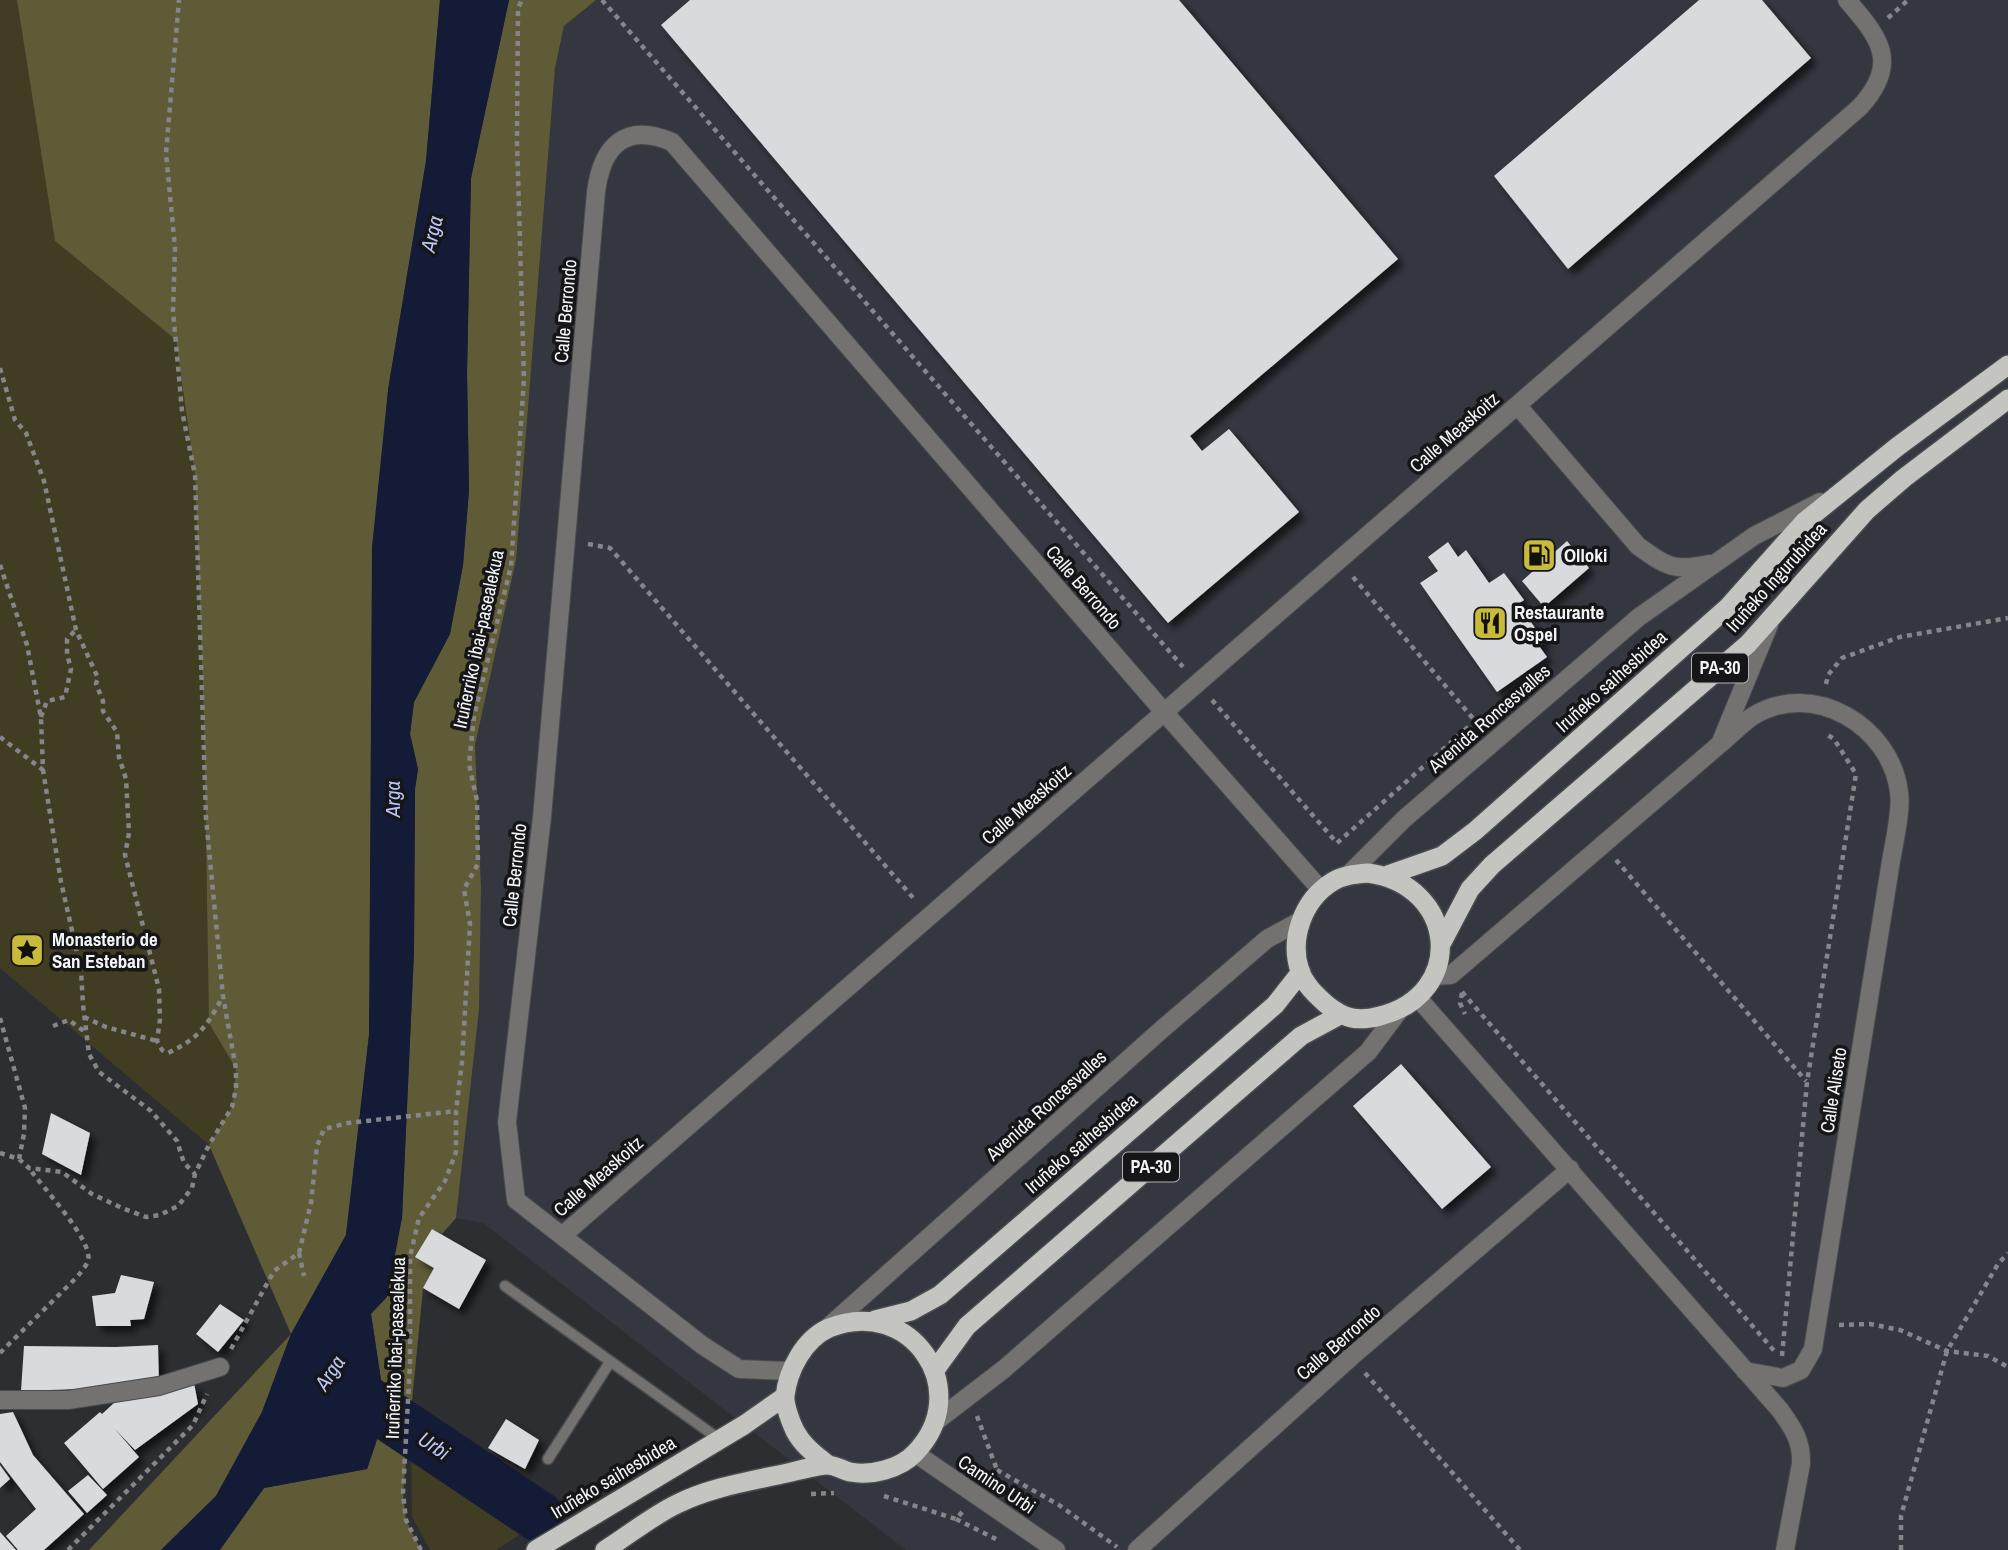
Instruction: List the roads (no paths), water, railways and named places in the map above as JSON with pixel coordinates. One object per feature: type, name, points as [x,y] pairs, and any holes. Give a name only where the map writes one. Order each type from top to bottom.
[{"type":"highway","name":"PA-30","points":[[1842,491],[2008,365]]},
{"type":"highway","name":"Iruñeko Ingurubidea","points":[[1441,944],[1470,889],[1492,865],[1748,644],[1867,510],[1903,478],[2008,399]]},
{"type":"highway","name":"Iruñeko saihesbidea","points":[[1388,875],[1441,856],[1475,831],[1728,607],[1804,522],[1842,491]]},
{"type":"highway","name":"PA-30","points":[[784,1397],[791,1371],[800,1354],[812,1340],[827,1329],[849,1321],[872,1321],[899,1329],[921,1346],[935,1370],[967,1326],[1301,1036],[1339,1015],[1355,1019],[1375,1018],[1398,1012],[1418,998],[1434,976],[1441,944],[1434,914],[1415,890],[1388,875],[1348,875],[1334,881],[1321,890],[1300,921],[1295,946],[1300,972]]},
{"type":"highway","name":"Iruñeko saihesbidea","points":[[872,1321],[911,1311],[940,1295],[1275,1005],[1300,972]]},
{"type":"highway","points":[[1300,972],[1312,991],[1339,1015]]},
{"type":"highway","points":[[784,1397],[795,1431],[809,1450],[828,1465],[852,1472],[876,1472],[899,1464],[915,1453],[935,1422],[939,1396],[935,1370]]},
{"type":"highway","name":"Iruñeko saihesbidea","points":[[536,1550],[784,1397]]},
{"type":"highway","points":[[606,1550],[676,1504],[717,1488],[828,1465]]},
{"type":"street","name":"Calle Measkoitz","points":[[563,1235],[1860,107],[1873,93],[1881,71],[1882,59],[1873,30],[1847,0]]},
{"type":"street","name":"Calle Berrondo","points":[[791,1371],[739,1369],[702,1345],[516,1200],[507,1122],[541,817],[599,171],[605,156],[614,146],[631,136],[647,134],[672,142],[1321,890]]},
{"type":"street","name":"Calle Measkoitz","points":[[1517,405],[1638,546],[1673,568],[1714,563]]},
{"type":"street","name":"Avenida Roncesvalles","points":[[1348,875],[1404,819],[1639,617],[1754,536],[1842,491]]},
{"type":"street","points":[[1434,976],[1451,975],[1720,744],[1771,619]]},
{"type":"street","name":"Calle Aliseto","points":[[1720,744],[1754,716],[1785,705],[1821,705],[1850,716],[1868,732],[1891,760],[1900,793],[1813,1349],[1801,1370],[1783,1378],[1745,1371]]},
{"type":"street","name":"Avenida Roncesvalles","points":[[827,1329],[1160,1031],[1267,939],[1300,921]]},
{"type":"street","points":[[1418,998],[1780,1410],[1797,1433],[1802,1451],[1785,1550]]},
{"type":"street","points":[[935,1422],[1004,1369],[1368,1052],[1398,1012]]},
{"type":"street","name":"Calle Berrondo","points":[[1137,1550],[1351,1357],[1570,1169]]},
{"type":"street","points":[[0,1400],[68,1401],[159,1386],[220,1367]]},
{"type":"street","name":"Camino Urbi","points":[[915,1453],[1056,1550]]},
{"type":"lane","points":[[505,1286],[719,1439]]},
{"type":"lane","points":[[548,1459],[610,1362]]},
{"type":"water","name":"Arga","points":[[440,0],[509,0],[471,178],[467,373],[469,490],[463,565],[450,634],[414,702],[410,734],[418,769],[415,789],[414,951],[402,1218],[387,1297],[371,1314],[386,1413],[367,1469],[264,1488],[220,1550],[161,1550],[216,1496],[262,1412],[291,1334],[346,1235],[369,1035],[372,547],[388,390],[426,161]]},
{"type":"waterway","name":"Urbi","points":[[329,1376],[538,1516]]},
{"type":"place","name":"Olloki","points":[[1539,555]]},
{"type":"place","name":"Restaurante Ospel","points":[[1490,623]]},
{"type":"place","name":"Monasterio de San Esteban","points":[[27,950]]}]
